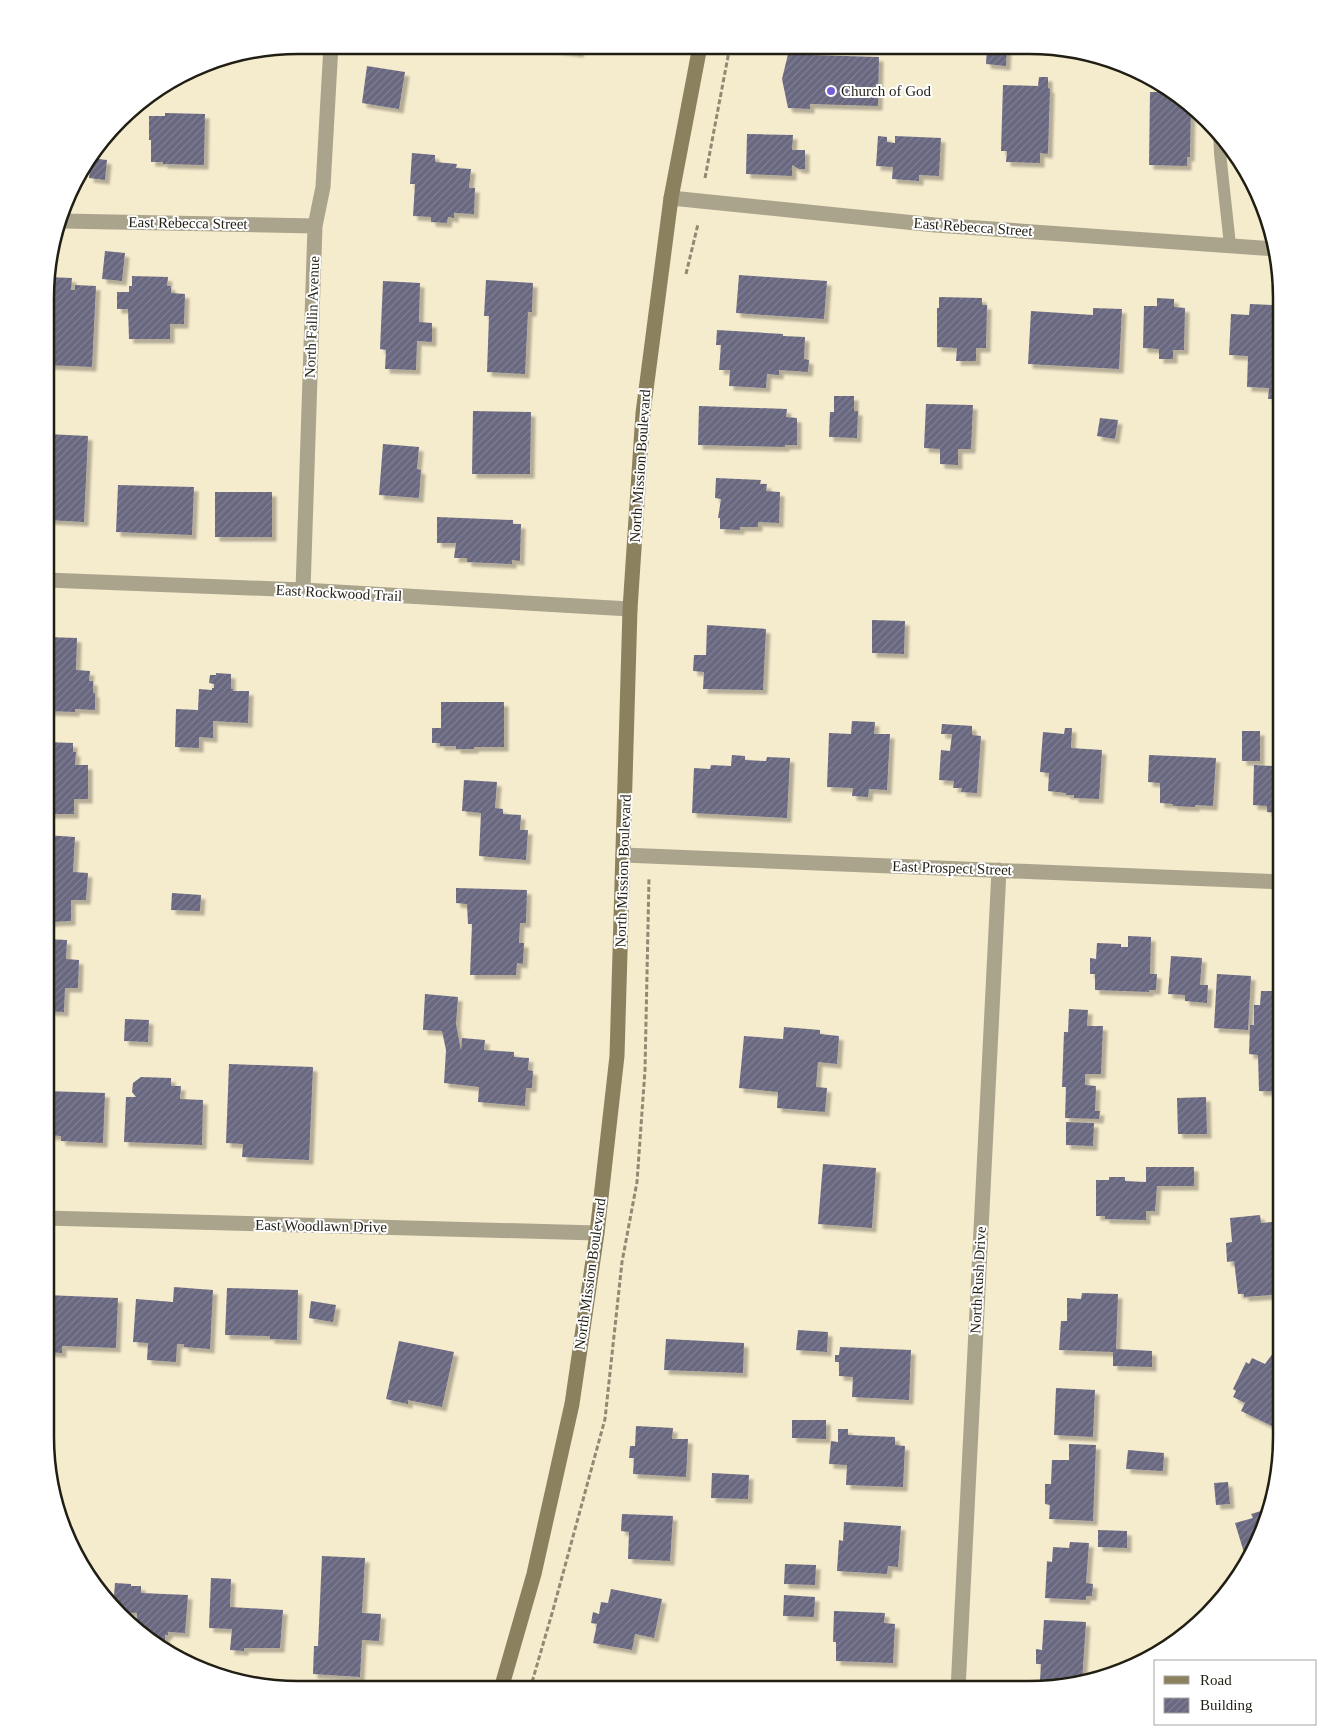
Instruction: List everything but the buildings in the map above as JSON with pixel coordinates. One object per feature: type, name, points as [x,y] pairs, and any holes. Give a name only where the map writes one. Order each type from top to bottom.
[{"type":"main road","name":"North Mission Boulevard","points":[[502,1681],[534,1574],[572,1404],[597,1233],[617,1056],[630,609],[643,413],[671,198],[698,54]]},
{"type":"street","name":"North Fallin Avenue","points":[[303,590],[315,226],[323,186],[330,54]]},
{"type":"street","name":"East Rebecca Street","points":[[671,198],[936,226],[1268,248]]},
{"type":"street","name":"East Rebecca Street","points":[[66,221],[315,226]]},
{"type":"street","name":"East Rockwood Trail","points":[[54,580],[303,590],[630,609]]},
{"type":"street","name":"East Prospect Street","points":[[623,855],[1273,882]]},
{"type":"street","name":"North Rush Drive","points":[[958,1681],[998,870]]},
{"type":"street","name":"East Woodlawn Drive","points":[[54,1218],[597,1233]]},
{"type":"lane","points":[[1220,145],[1230,245]]},
{"type":"path","points":[[686,275],[697,232],[701,200],[728,54]]},
{"type":"place","name":"Church of God","points":[[831,91]]}]
